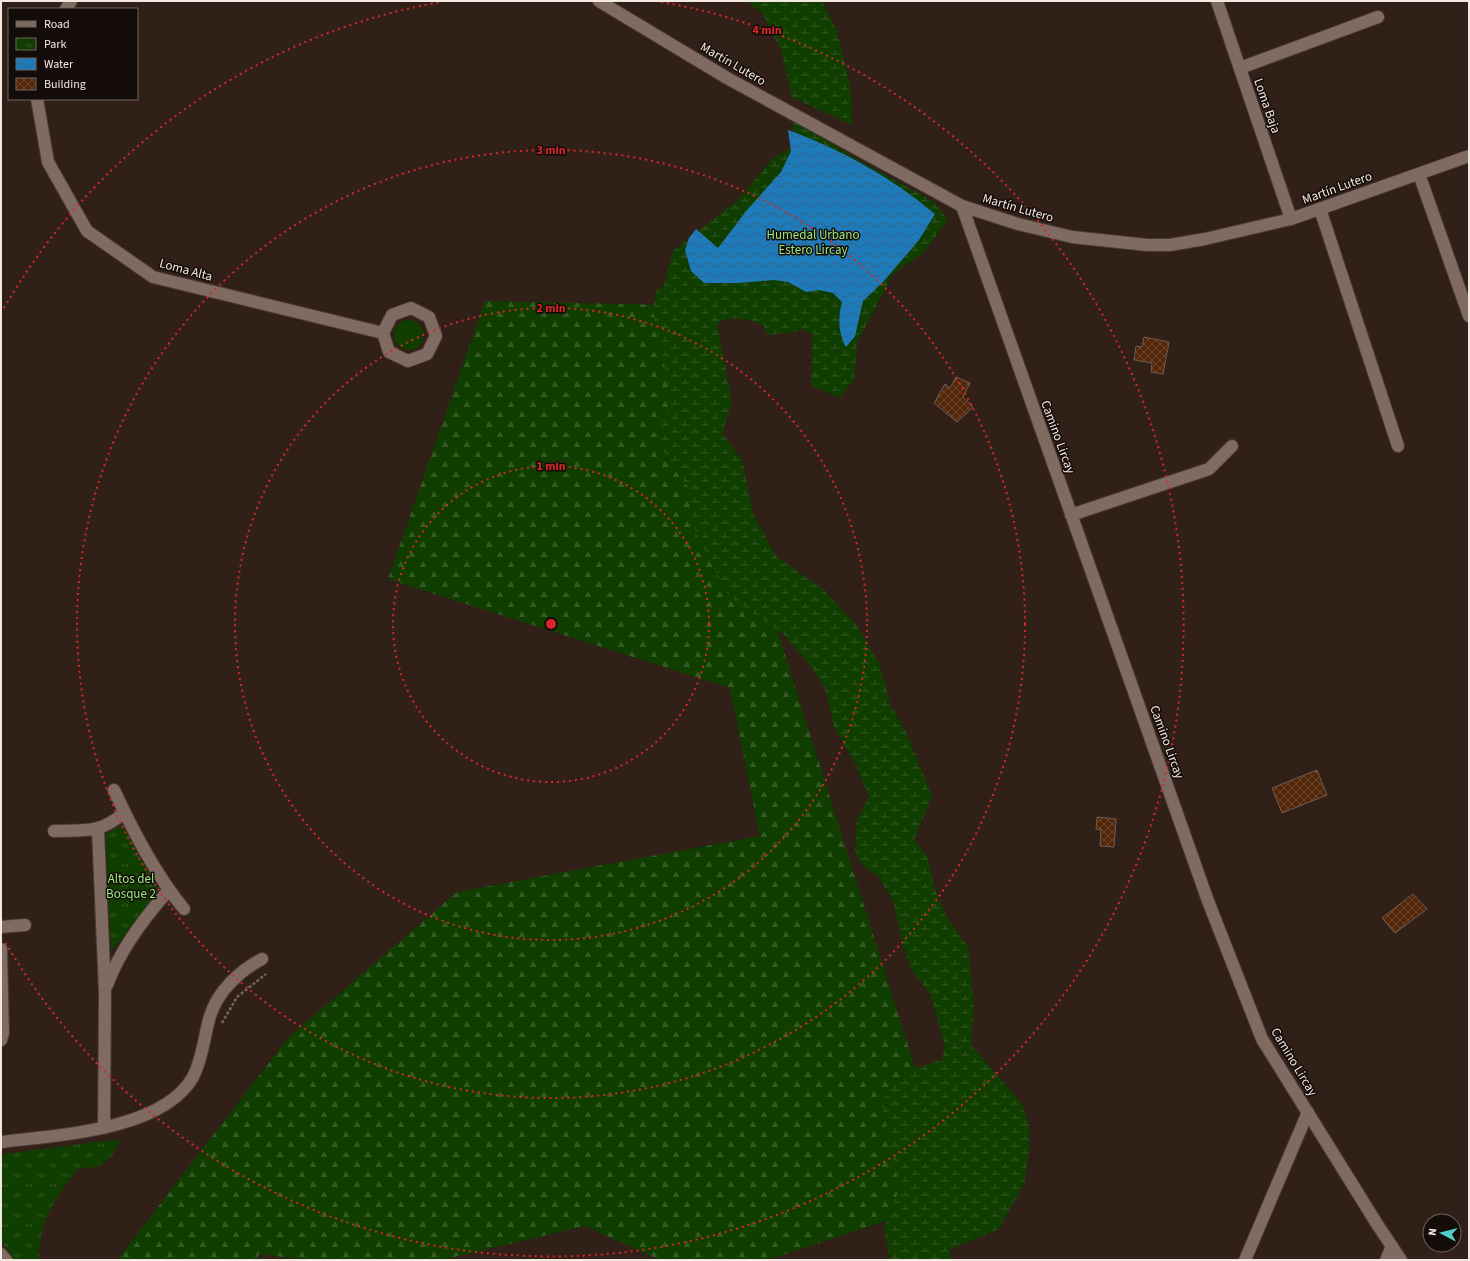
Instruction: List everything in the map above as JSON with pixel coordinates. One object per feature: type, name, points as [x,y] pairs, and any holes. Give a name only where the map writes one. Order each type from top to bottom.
[{"type":"street","name":"Martín Lutero","points":[[599,1],[727,78],[962,206],[1045,231],[1100,241],[1147,245],[1170,245],[1291,220],[1469,156]]},
{"type":"street","name":"Loma Baja","points":[[1217,1],[1291,220]]},
{"type":"street","points":[[1240,68],[1378,17]]},
{"type":"street","name":"Loma Alta","points":[[37,100],[48,162],[87,231],[153,277],[383,333]]},
{"type":"street","points":[[1419,174],[1469,316]]},
{"type":"street","name":"Camino Lircay","points":[[962,206],[1208,901],[1262,1039],[1402,1260]]},
{"type":"street","points":[[1320,209],[1398,446]]},
{"type":"street","points":[[411,308],[429,317],[436,336],[427,354],[408,361],[389,352],[383,333],[392,315],[411,308]]},
{"type":"street","points":[[1071,515],[1209,469],[1232,446]]},
{"type":"street","points":[[114,790],[124,813],[168,891],[184,909]]},
{"type":"street","points":[[54,831],[98,830],[114,821],[124,813]]},
{"type":"street","points":[[98,830],[105,992],[104,1128]]},
{"type":"street","points":[[105,992],[113,969],[127,946],[142,923],[168,891]]},
{"type":"street","points":[[1,927],[25,925]]},
{"type":"street","points":[[1,949],[3,1033],[1,1040]]},
{"type":"street","points":[[1,1148],[7,1142],[104,1128],[161,1107],[178,1096],[192,1078],[200,1060],[210,1015],[219,997],[234,978],[262,959]]},
{"type":"street","points":[[1245,1260],[1308,1112]]},
{"type":"street","points":[[1386,1260],[1392,1246]]},
{"type":"street","points":[[1,1254],[6,1260]]},
{"type":"path","points":[[221,1028],[237,997],[266,974]]},
{"type":"green space","points":[[747,1],[822,1],[837,31],[851,90],[852,125],[792,97],[781,50],[763,14]]},
{"type":"green space","name":"Humedal Urbano Estero Lircay","points":[[793,119],[860,161],[933,201],[948,220],[923,253],[893,274],[857,343],[854,380],[839,398],[811,385],[813,334],[803,329],[795,332],[768,335],[763,326],[753,321],[740,319],[721,321],[717,324],[732,402],[722,433],[742,460],[753,513],[776,556],[825,591],[857,626],[880,665],[890,704],[907,734],[932,796],[914,839],[927,856],[935,890],[946,916],[968,947],[974,1005],[971,1045],[1022,1104],[1029,1125],[1029,1153],[1024,1184],[999,1229],[949,1250],[952,1260],[890,1260],[884,1229],[900,1187],[883,1116],[883,1103],[887,1093],[902,1076],[915,1068],[942,1060],[945,1046],[930,994],[910,967],[902,941],[893,901],[879,877],[861,864],[855,849],[857,820],[869,796],[854,761],[834,727],[825,688],[809,664],[784,635],[729,596],[696,534],[687,486],[657,441],[671,399],[653,311],[656,291],[664,286],[673,251],[738,200],[773,158],[793,147]]},
{"type":"green space","points":[[485,301],[675,305],[956,1198],[767,1260],[660,1260],[585,1226],[441,1260],[308,1260],[259,1254],[257,1260],[117,1260],[288,1038],[457,892],[760,836],[730,688],[388,579]]},
{"type":"green space","points":[[409,320],[419,325],[424,335],[419,345],[409,350],[399,345],[394,335],[399,325]]},
{"type":"green space","name":"Altos del Bosque 2","points":[[122,825],[159,890],[124,937],[111,950],[106,834]]},
{"type":"green space","points":[[119,1139],[114,1153],[110,1158],[93,1167],[79,1168],[63,1189],[45,1222],[39,1247],[39,1260],[15,1260],[1,1241],[1,1157],[4,1154]]},
{"type":"water","points":[[788,130],[828,146],[883,176],[935,214],[919,240],[883,282],[863,301],[855,336],[846,347],[840,331],[840,313],[842,302],[833,293],[819,290],[806,292],[788,282],[774,280],[739,283],[704,283],[691,271],[685,250],[689,238],[696,229],[718,248],[747,210],[781,172],[791,151]]},
{"type":"building","points":[[1144,337],[1169,342],[1163,374],[1151,372],[1152,363],[1134,360],[1136,346],[1142,347]]},
{"type":"building","points":[[956,377],[970,383],[963,397],[973,407],[957,422],[934,403],[945,384],[950,388]]},
{"type":"building","points":[[1317,770],[1327,795],[1282,813],[1272,788]]},
{"type":"building","points":[[1097,817],[1116,819],[1114,847],[1100,846],[1101,830],[1096,829]]},
{"type":"building","points":[[1413,894],[1427,909],[1395,933],[1382,918]]}]
